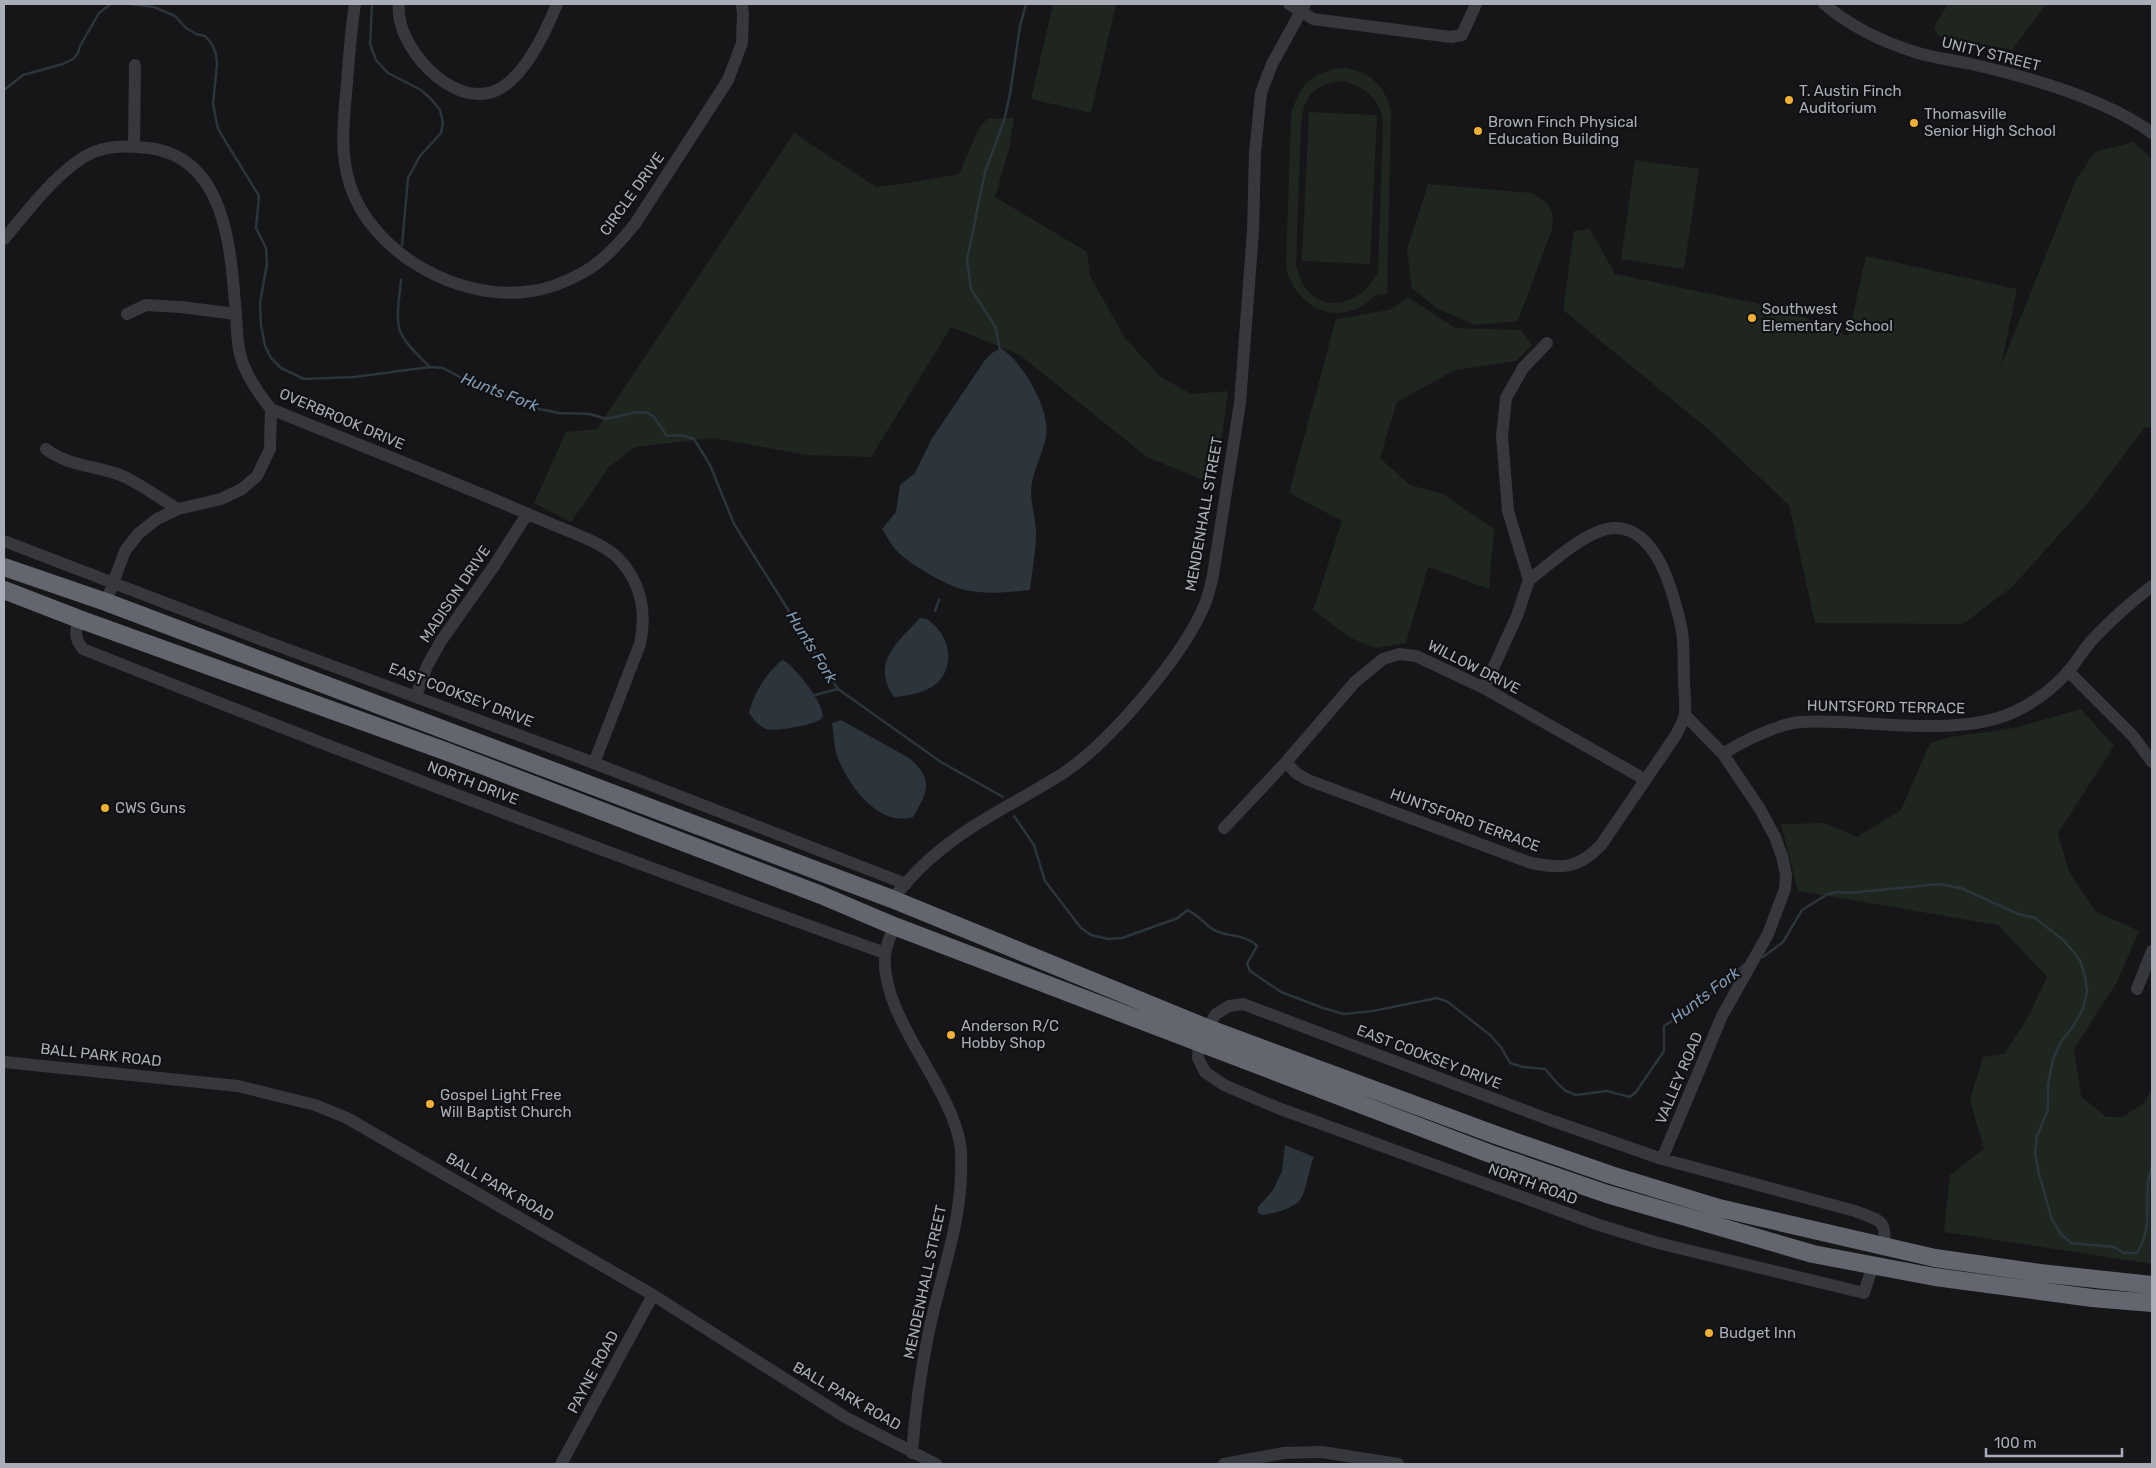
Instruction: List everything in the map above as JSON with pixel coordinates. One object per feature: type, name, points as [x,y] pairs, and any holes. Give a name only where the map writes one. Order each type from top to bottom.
[{"type":"highway","points":[[4,567],[106,602],[892,900],[988,939],[1203,1035],[1488,1153],[1607,1194],[1814,1254],[1945,1278],[2092,1298],[2152,1303]]},
{"type":"highway","points":[[4,590],[79,619],[446,751],[821,895],[894,926],[1203,1035],[1611,1175],[1719,1208],[1935,1258],[2040,1273],[2152,1285]]},
{"type":"highway","points":[[821,895],[883,907],[892,900]]},
{"type":"highway","points":[[894,926],[902,921],[932,932],[988,939]]},
{"type":"street","name":"CIRCLE DRIVE","points":[[355,4],[344,118],[344,158],[349,184],[363,215],[388,244],[423,268],[456,283],[496,292],[515,293],[534,291],[582,274],[594,266],[635,224],[706,117],[728,80],[742,43],[744,14],[742,4]]},
{"type":"street","points":[[399,4],[398,12],[401,27],[424,64],[436,76],[448,84],[461,91],[475,94],[497,90],[513,77],[547,31],[557,4]]},
{"type":"street","points":[[1289,4],[1303,8],[1313,19],[1451,37],[1462,35],[1476,4]]},
{"type":"street","name":"UNITY STREET","points":[[1824,4],[1857,26],[1890,43],[1918,53],[2021,77],[2068,92],[2108,108],[2152,133]]},
{"type":"street","name":"MENDENHALL STREET","points":[[892,900],[930,858],[960,835],[1062,774],[1096,747],[1123,719],[1164,670],[1196,622],[1206,601],[1213,575],[1240,403],[1253,231],[1255,153],[1261,93],[1272,64],[1303,8]]},
{"type":"street","points":[[134,146],[135,65]]},
{"type":"street","name":"OVERBROOK DRIVE","points":[[4,239],[60,175],[78,161],[99,150],[134,146],[161,149],[185,161],[203,177],[216,199],[226,236],[240,353],[257,391],[271,409],[600,546],[616,556],[627,568],[638,587],[644,616],[640,644],[594,763]]},
{"type":"street","points":[[127,314],[146,305],[181,306],[236,314]]},
{"type":"street","points":[[1484,688],[1518,616],[1529,580],[1508,511],[1502,436],[1506,398],[1523,368],[1547,343]]},
{"type":"street","points":[[106,602],[125,551],[138,534],[157,519],[178,509],[221,499],[242,490],[257,476],[270,449],[271,409]]},
{"type":"street","points":[[46,449],[57,458],[71,464],[109,472],[126,478],[178,509]]},
{"type":"street","name":"MADISON DRIVE","points":[[416,696],[427,666],[441,640],[494,566],[527,514]]},
{"type":"street","points":[[1529,580],[1576,544],[1598,532],[1611,528],[1626,529],[1640,535],[1661,564],[1681,628],[1685,715]]},
{"type":"street","name":"EAST COOKSEY DRIVE","points":[[4,541],[265,641],[594,763],[906,884]]},
{"type":"street","name":"HUNTSFORD TERRACE","points":[[1723,754],[1740,742],[1798,722],[1974,724],[2014,712],[2048,691],[2068,671],[2091,640],[2118,613],[2152,586]]},
{"type":"street","name":"NORTH DRIVE","points":[[79,619],[75,633],[76,641],[83,649],[291,732],[658,872],[885,953]]},
{"type":"street","name":"WILLOW DRIVE","points":[[1224,828],[1286,762],[1369,668],[1383,659],[1399,654],[1416,656],[1484,688],[1644,780]]},
{"type":"street","points":[[2068,671],[2133,736],[2152,762]]},
{"type":"street","name":"VALLEY ROAD","points":[[1662,1159],[1722,1016],[1768,934],[1784,890],[1786,875],[1775,837],[1760,809],[1723,754],[1685,715]]},
{"type":"street","name":"HUNTSFORD TERRACE","points":[[1286,762],[1296,772],[1317,783],[1531,862],[1556,867],[1572,866],[1588,858],[1601,845],[1676,735],[1685,715]]},
{"type":"street","name":"MENDENHALL STREET","points":[[894,926],[885,953],[888,982],[895,1005],[954,1122],[960,1144],[960,1195],[952,1242],[928,1335],[916,1402],[912,1453]]},
{"type":"street","points":[[2137,989],[2152,951]]},
{"type":"street","name":"EAST COOKSEY DRIVE","points":[[1203,1035],[1216,1014],[1229,1006],[1243,1004],[1553,1121],[1662,1159]]},
{"type":"street","name":"NORTH ROAD","points":[[1203,1035],[1198,1058],[1205,1072],[1224,1086],[1278,1108],[1599,1226],[1658,1243],[1864,1293],[1873,1265]]},
{"type":"street","name":"BALL PARK ROAD","points":[[4,1062],[238,1086],[315,1105],[347,1118],[653,1295],[845,1417],[936,1464]]},
{"type":"street","points":[[1662,1159],[1855,1211],[1881,1222],[1886,1230],[1884,1246]]},
{"type":"street","name":"PAYNE ROAD","points":[[561,1464],[653,1295]]},
{"type":"street","points":[[1224,1464],[1248,1462],[1284,1453],[1322,1452],[1398,1464]]},
{"type":"shaded area","points":[[1053,4],[1116,4],[1091,113],[1031,99]]},
{"type":"shaded area","points":[[1948,4],[2049,4],[2044,7],[2012,50],[1938,36],[1934,27]]},
{"type":"shaded area","points":[[1345,68],[1354,70],[1370,77],[1381,88],[1389,103],[1391,112],[1387,294],[1378,295],[1377,293],[1364,304],[1351,311],[1337,313],[1324,311],[1312,305],[1301,296],[1292,283],[1286,268],[1291,115],[1294,104],[1303,87],[1316,76],[1334,69]],"holes":[[[1344,81],[1359,87],[1371,96],[1379,107],[1383,122],[1378,272],[1369,286],[1357,296],[1345,301],[1332,303],[1321,300],[1310,293],[1301,281],[1296,265],[1301,124],[1305,105],[1313,92],[1325,84]]]},
{"type":"shaded area","points":[[1309,112],[1377,115],[1370,264],[1302,261]]},
{"type":"shaded area","points":[[1014,118],[1009,149],[995,197],[1087,252],[1090,276],[1125,338],[1161,377],[1191,394],[1228,391],[1215,485],[1147,457],[1020,355],[951,327],[871,457],[807,455],[713,438],[635,447],[609,467],[571,522],[534,503],[566,432],[597,429],[794,133],[876,187],[959,174],[979,128],[987,119]]},
{"type":"shaded area","points":[[2133,142],[2152,159],[2152,427],[2144,428],[2087,504],[2012,587],[1963,624],[1815,623],[1789,505],[1709,430],[1563,310],[1574,231],[1590,229],[1615,274],[1784,309],[1848,336],[1866,256],[2017,289],[2001,366],[2076,180],[2095,152]]},
{"type":"shaded area","points":[[1635,160],[1699,169],[1684,269],[1621,259]]},
{"type":"shaded area","points":[[1428,184],[1532,193],[1548,204],[1553,216],[1552,229],[1518,321],[1475,325],[1438,309],[1412,289],[1407,249]]},
{"type":"shaded area","points":[[1408,297],[1455,328],[1521,330],[1532,345],[1516,361],[1455,370],[1397,402],[1380,458],[1410,485],[1443,494],[1494,529],[1489,589],[1428,567],[1406,643],[1375,648],[1351,638],[1313,610],[1342,521],[1289,493],[1336,319],[1389,310]]},
{"type":"shaded area","points":[[1001,348],[1018,364],[1034,388],[1044,413],[1046,437],[1033,477],[1031,491],[1036,533],[1030,590],[998,593],[965,590],[938,579],[901,555],[882,529],[896,512],[900,485],[915,473],[931,440],[985,360]]},
{"type":"shaded area","points":[[920,618],[931,622],[945,640],[948,654],[946,668],[939,681],[930,688],[894,697],[887,685],[886,663],[896,645]]},
{"type":"shaded area","points":[[782,660],[801,677],[815,696],[820,705],[822,718],[812,723],[795,727],[770,730],[756,722],[749,713],[761,684]]},
{"type":"shaded area","points":[[2081,709],[2114,746],[2058,833],[2069,872],[2096,912],[2139,931],[2117,982],[2074,1049],[2081,1096],[2106,1117],[2123,1117],[2145,1102],[2152,1087],[2152,1264],[1944,1232],[1950,1175],[1984,1149],[1970,1100],[1983,1057],[2004,1054],[2027,1019],[2047,977],[1998,925],[1798,891],[1781,824],[1825,823],[1857,837],[1901,810],[1930,743],[1951,737],[2014,728]]},
{"type":"shaded area","points":[[841,720],[909,758],[917,766],[925,779],[926,786],[925,793],[913,817],[901,819],[878,811],[868,803],[851,783],[844,772],[836,752],[832,723]]},
{"type":"shaded area","points":[[1285,1145],[1314,1157],[1304,1193],[1299,1201],[1287,1209],[1262,1215],[1258,1213],[1258,1207],[1273,1190],[1282,1171]]},
{"type":"waterway","name":"Hunts Fork","points":[[4,90],[23,75],[63,64],[73,59],[99,13],[111,4]]},
{"type":"waterway","name":"Hunts Fork","points":[[131,4],[154,7],[175,16],[186,28],[196,34],[205,36],[212,44],[217,64],[213,104],[218,129],[259,196],[256,228],[266,248],[267,264],[260,303],[261,325],[265,346],[271,358],[281,368],[304,379],[354,377],[430,367],[443,368],[469,382],[539,409],[559,413],[590,414],[606,419],[637,412],[648,413],[654,417],[667,436],[681,435],[694,439],[710,465],[734,524],[838,689],[941,762],[1003,797]]},
{"type":"waterway","points":[[372,4],[370,44],[376,60],[388,73],[421,90],[431,99],[440,110],[443,123],[441,133],[420,156],[408,178],[402,245]]},
{"type":"waterway","points":[[1000,352],[996,328],[971,289],[967,260],[985,172],[1004,121],[1020,26],[1026,4]]},
{"type":"waterway","points":[[401,280],[398,312],[400,331],[409,346],[430,367]]},
{"type":"waterway","points":[[935,611],[939,600]]},
{"type":"waterway","points":[[811,696],[838,689]]},
{"type":"waterway","name":"Hunts Fork","points":[[1014,816],[1034,845],[1045,881],[1081,928],[1091,935],[1108,939],[1122,938],[1178,918],[1187,910],[1216,931],[1248,939],[1257,946],[1247,964],[1250,971],[1281,992],[1344,1014],[1373,1011],[1437,998],[1448,1002],[1490,1035],[1501,1047],[1510,1063],[1523,1067],[1545,1069],[1566,1091],[1576,1095],[1607,1091],[1630,1097],[1636,1092],[1664,1051],[1664,1026],[1695,1007],[1745,964]]},
{"type":"waterway","name":"Hunts Fork","points":[[1763,957],[1783,942],[1802,910],[1828,894],[1838,892],[1849,893],[1939,884],[1961,888],[2018,914],[2035,918],[2062,939],[2073,951],[2080,961],[2087,991],[2083,1009],[2072,1028],[2062,1040],[2053,1059],[2048,1085],[2048,1109],[2037,1136],[2035,1153],[2038,1170],[2052,1220],[2061,1234],[2071,1243],[2114,1247],[2124,1253],[2137,1253],[2146,1231],[2149,1177],[2152,1166]]},
{"type":"place","name":"T. Austin Finch Auditorium","points":[[1789,100]]},
{"type":"place","name":"Thomasville Senior High School","points":[[1914,123]]},
{"type":"place","name":"Brown Finch Physical Education Building","points":[[1478,131]]},
{"type":"place","name":"Southwest Elementary School","points":[[1752,318]]},
{"type":"place","name":"CWS Guns","points":[[105,808]]},
{"type":"place","name":"Anderson R/C Hobby Shop","points":[[951,1035]]},
{"type":"place","name":"Gospel Light Free Will Baptist Church","points":[[430,1104]]},
{"type":"place","name":"Budget Inn","points":[[1709,1333]]}]
